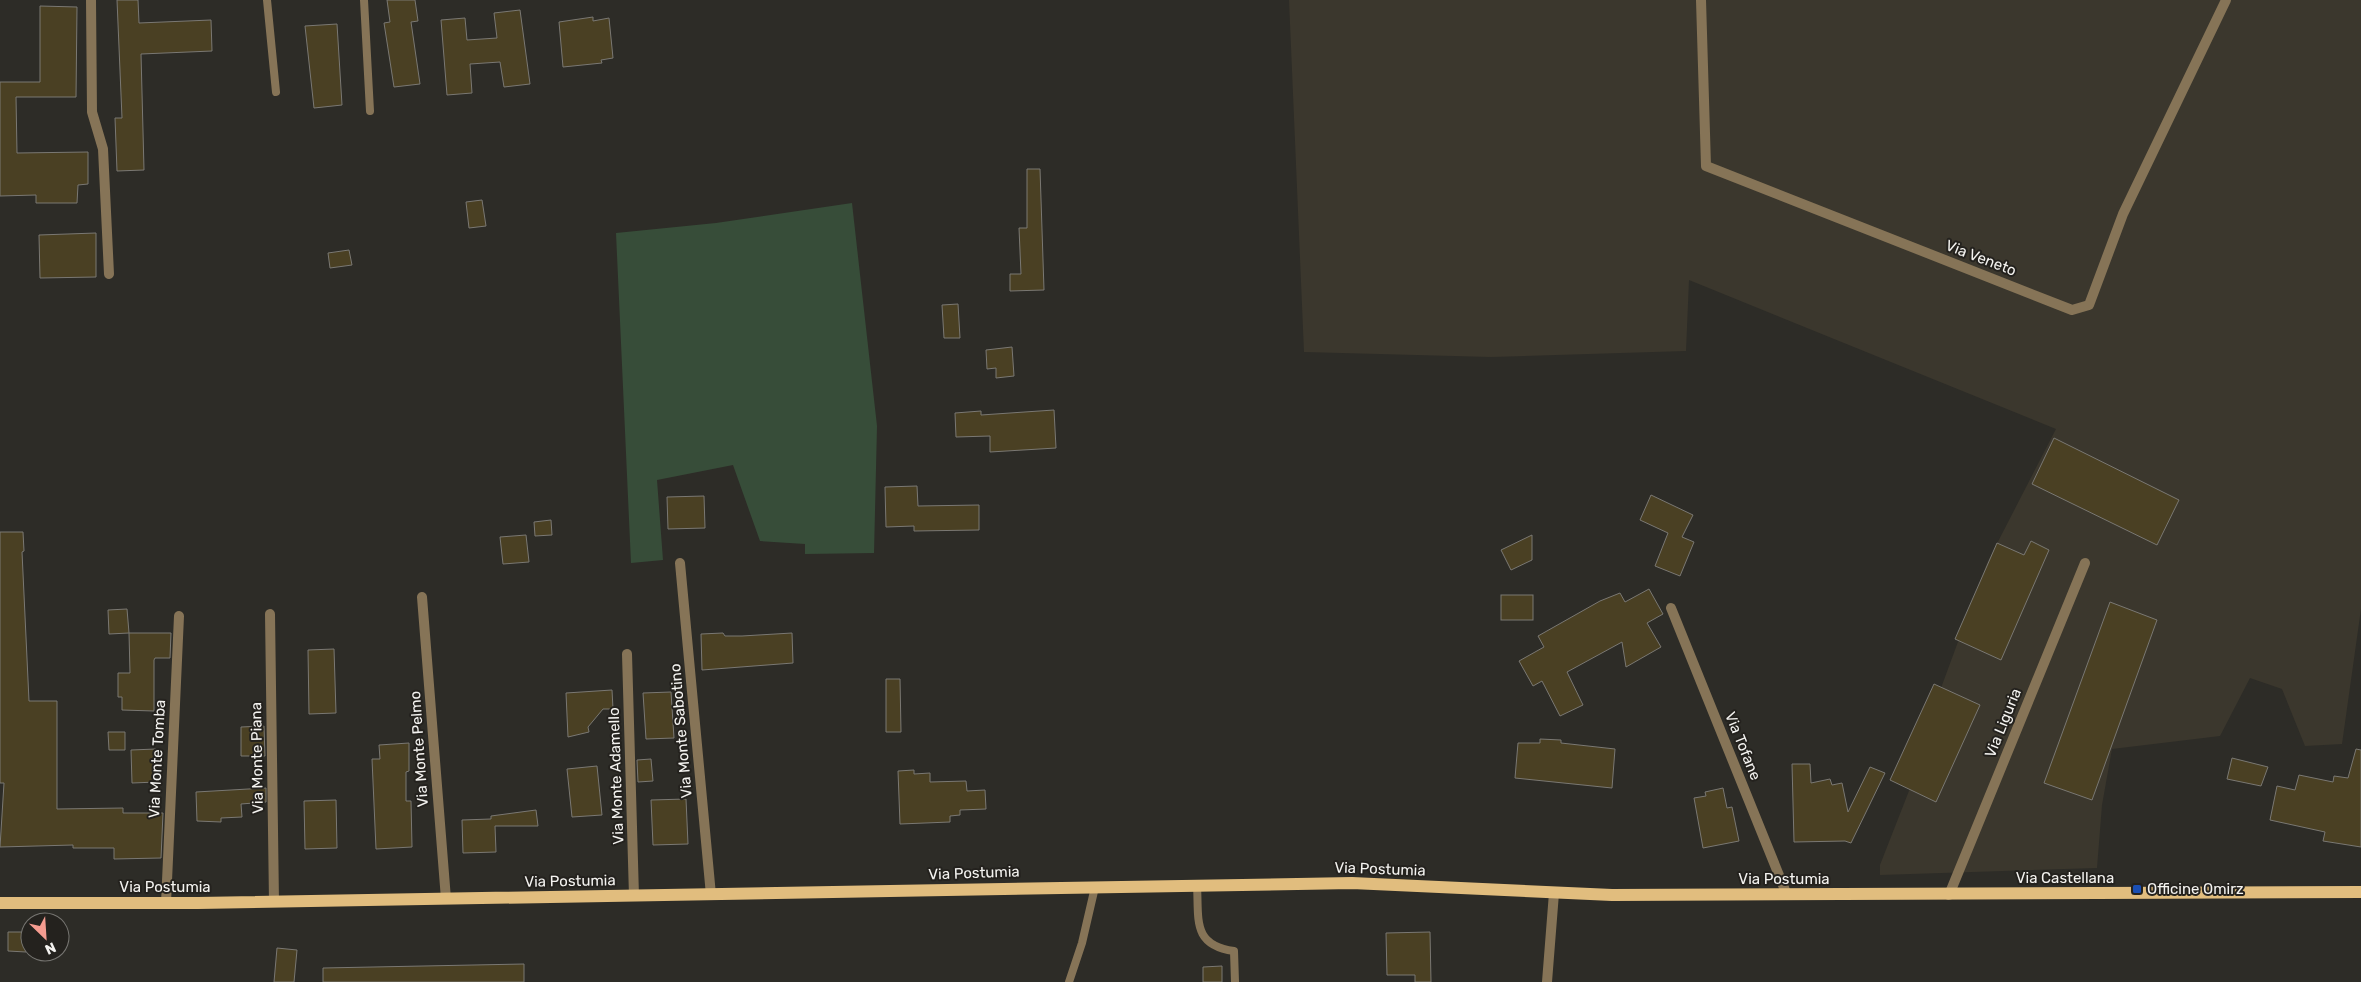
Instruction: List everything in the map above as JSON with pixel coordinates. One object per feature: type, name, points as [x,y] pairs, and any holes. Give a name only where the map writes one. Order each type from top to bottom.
[{"type":"main road","name":"Via Postumia","points":[[0,903],[274,902],[1352,883],[1612,895],[1949,895]]},
{"type":"main road","name":"Via Castellana","points":[[1949,895],[2361,892]]},
{"type":"street","points":[[91,0],[92,112],[103,149],[109,274]]},
{"type":"street","name":"Via Veneto","points":[[1701,0],[1706,166],[2072,310],[2088,305],[2123,214],[2226,0]]},
{"type":"street","name":"Via Monte Sabotino","points":[[680,563],[711,895]]},
{"type":"street","name":"Via Liguria","points":[[1949,895],[2085,563]]},
{"type":"street","name":"Via Monte Pelmo","points":[[422,597],[446,899]]},
{"type":"street","name":"Via Tofane","points":[[1671,608],[1786,895]]},
{"type":"street","name":"Via Monte Piana","points":[[270,614],[274,902]]},
{"type":"street","name":"Via Monte Tomba","points":[[166,903],[179,616]]},
{"type":"street","name":"Via Monte Adamello","points":[[627,654],[634,896]]},
{"type":"street","points":[[1546,982],[1554,893]]},
{"type":"lane","points":[[267,0],[276,92]]},
{"type":"lane","points":[[364,0],[370,111]]},
{"type":"lane","points":[[1197,886],[1200,929],[1204,938],[1214,947],[1234,952],[1236,982]]},
{"type":"lane","points":[[1069,982],[1082,943],[1094,887]]},
{"type":"shaded area","points":[[1289,0],[2361,0],[2361,609],[2342,744],[2305,746],[2282,689],[2250,678],[2220,736],[2112,749],[2102,805],[2097,868],[1880,875],[1880,865],[1925,750],[1941,688],[1987,563],[2056,429],[1689,280],[1686,351],[1491,357],[1304,352]]},
{"type":"green space","points":[[852,203],[877,426],[874,553],[805,554],[805,544],[760,541],[733,465],[657,480],[663,560],[631,563],[616,233],[716,223]]},
{"type":"building","points":[[117,0],[138,0],[139,23],[211,20],[212,51],[141,54],[144,170],[117,171],[115,118],[122,118]]},
{"type":"building","points":[[387,0],[415,0],[418,21],[411,22],[420,84],[394,87],[384,23],[390,22]]},
{"type":"building","points":[[40,6],[77,7],[76,97],[16,97],[17,153],[88,152],[88,184],[78,185],[77,203],[36,203],[36,195],[0,196],[0,82],[40,82]]},
{"type":"building","points":[[520,10],[530,84],[504,87],[500,62],[470,64],[472,93],[447,95],[441,20],[465,18],[467,40],[497,38],[494,13]]},
{"type":"building","points":[[593,17],[593,21],[609,18],[613,58],[601,60],[602,63],[563,67],[559,22]]},
{"type":"building","points":[[337,24],[342,105],[314,108],[305,26]]},
{"type":"building","points":[[1027,169],[1040,169],[1044,290],[1010,291],[1010,274],[1021,274],[1019,228],[1027,228]]},
{"type":"building","points":[[482,200],[486,226],[469,228],[466,202]]},
{"type":"building","points":[[96,233],[96,277],[40,278],[39,235]]},
{"type":"building","points":[[349,250],[352,265],[330,268],[328,253]]},
{"type":"building","points":[[958,304],[960,338],[944,338],[942,305]]},
{"type":"building","points":[[1012,347],[1014,376],[996,378],[996,368],[987,369],[986,350]]},
{"type":"building","points":[[1054,410],[1056,448],[990,452],[990,436],[956,437],[955,413],[981,411],[981,415]]},
{"type":"building","points":[[2054,438],[2179,500],[2157,545],[2032,484]]},
{"type":"building","points":[[917,486],[918,506],[979,505],[979,530],[914,531],[914,526],[886,527],[885,487]]},
{"type":"building","points":[[1651,495],[1693,515],[1682,537],[1694,542],[1680,576],[1655,566],[1668,533],[1640,520]]},
{"type":"building","points":[[704,496],[705,528],[668,529],[667,497]]},
{"type":"building","points":[[551,520],[552,535],[535,536],[534,522]]},
{"type":"building","points":[[0,532],[23,532],[24,551],[22,552],[29,701],[57,701],[57,809],[123,808],[123,813],[163,813],[161,858],[114,859],[114,848],[73,848],[73,845],[0,847],[4,783],[0,783]]},
{"type":"building","points":[[526,535],[529,562],[503,564],[500,537]]},
{"type":"building","points":[[1532,535],[1532,560],[1511,570],[1501,550]]},
{"type":"building","points":[[2031,541],[2049,550],[2001,660],[1955,639],[1997,543],[2024,555]]},
{"type":"building","points":[[1649,589],[1663,614],[1647,623],[1661,647],[1626,667],[1622,642],[1567,672],[1583,705],[1560,716],[1542,681],[1533,686],[1519,661],[1544,647],[1538,636],[1600,601],[1620,593],[1625,602]]},
{"type":"building","points":[[1501,595],[1533,595],[1533,620],[1501,620]]},
{"type":"building","points":[[2110,602],[2157,620],[2092,800],[2044,783]]},
{"type":"building","points":[[127,609],[129,633],[109,634],[108,610]]},
{"type":"building","points":[[129,633],[171,633],[170,658],[155,658],[154,660],[154,711],[122,710],[122,697],[118,697],[118,673],[130,673]]},
{"type":"building","points":[[723,633],[725,636],[742,636],[792,633],[793,663],[702,670],[701,634]]},
{"type":"building","points":[[334,649],[336,713],[309,714],[308,650]]},
{"type":"building","points":[[886,679],[900,679],[901,732],[886,732]]},
{"type":"building","points":[[1934,684],[1980,705],[1936,802],[1890,780]]},
{"type":"building","points":[[612,690],[613,709],[603,709],[588,727],[589,732],[568,737],[566,693]]},
{"type":"building","points":[[671,692],[674,738],[646,739],[643,693]]},
{"type":"building","points":[[264,726],[265,756],[241,756],[241,727]]},
{"type":"building","points":[[108,732],[125,732],[125,750],[109,750]]},
{"type":"building","points":[[1540,739],[1561,740],[1561,743],[1615,749],[1612,788],[1515,778],[1518,743],[1540,743]]},
{"type":"building","points":[[409,743],[406,801],[411,801],[412,847],[376,849],[372,759],[380,759],[379,745]]},
{"type":"building","points":[[156,749],[157,782],[132,783],[131,750]]},
{"type":"building","points":[[2356,749],[2361,750],[2361,847],[2323,841],[2325,832],[2270,820],[2277,786],[2295,790],[2299,775],[2333,782],[2334,776],[2348,778]]},
{"type":"building","points":[[2232,758],[2268,767],[2261,786],[2227,779]]},
{"type":"building","points":[[651,759],[653,781],[638,782],[637,760]]},
{"type":"building","points":[[1792,764],[1810,764],[1811,783],[1830,779],[1832,785],[1842,783],[1848,812],[1870,767],[1885,773],[1851,843],[1845,841],[1794,842]]},
{"type":"building","points":[[597,766],[602,815],[572,817],[567,769]]},
{"type":"building","points":[[914,770],[914,774],[930,773],[930,782],[966,781],[967,791],[985,790],[986,809],[960,810],[960,815],[950,816],[950,822],[900,824],[898,771]]},
{"type":"building","points":[[266,788],[266,802],[241,804],[242,817],[221,818],[221,822],[197,821],[196,792]]},
{"type":"building","points":[[1723,788],[1727,808],[1732,807],[1739,841],[1703,848],[1694,798],[1706,796],[1705,792]]},
{"type":"building","points":[[686,799],[688,844],[653,845],[651,800]]},
{"type":"building","points":[[336,800],[337,848],[305,849],[304,801]]},
{"type":"building","points":[[536,810],[538,826],[495,826],[496,852],[463,853],[462,820],[491,819],[491,816]]},
{"type":"building","points":[[8,932],[20,932],[20,952],[8,951]]},
{"type":"building","points":[[1430,932],[1431,982],[1415,982],[1415,975],[1387,975],[1386,933]]},
{"type":"building","points":[[277,948],[297,950],[294,982],[274,982]]},
{"type":"building","points":[[524,964],[524,982],[323,982],[323,968]]},
{"type":"building","points":[[1222,966],[1222,982],[1203,982],[1203,967]]},
{"type":"place","name":"Officine Omirz","points":[[2137,889]]}]
